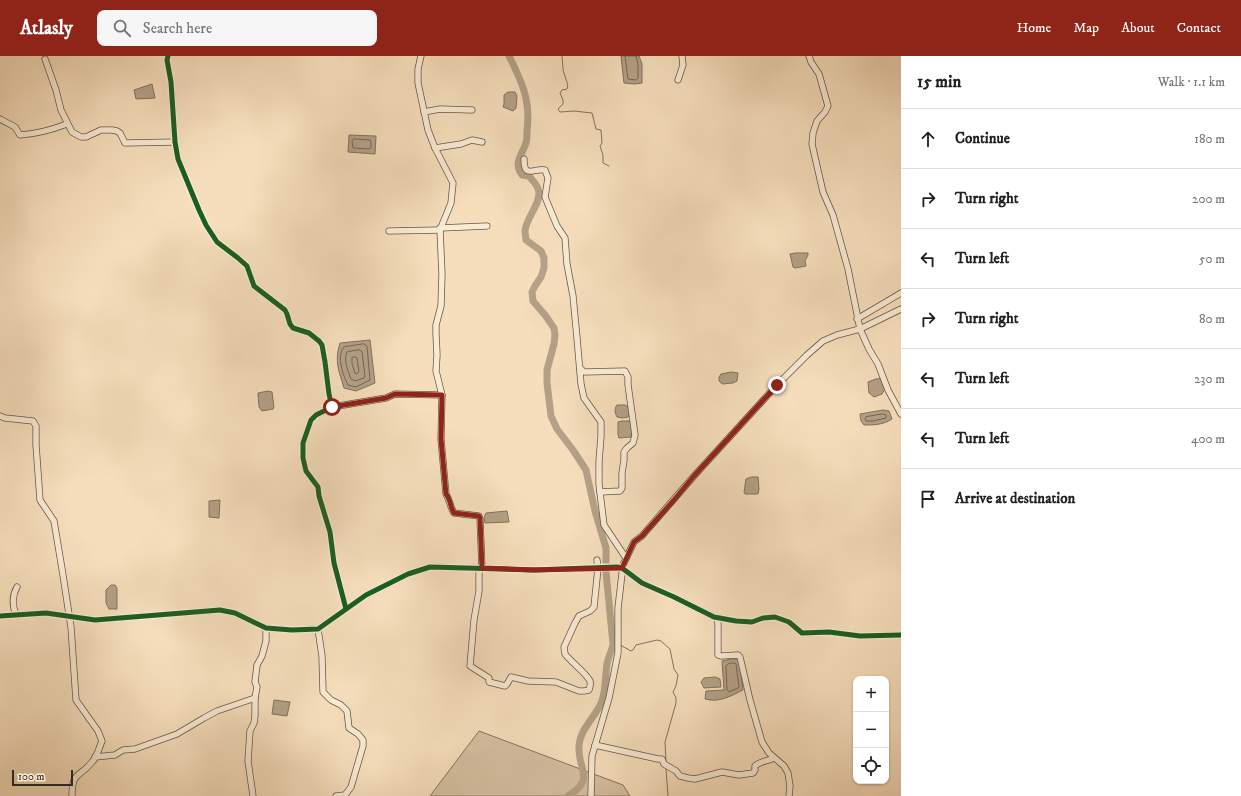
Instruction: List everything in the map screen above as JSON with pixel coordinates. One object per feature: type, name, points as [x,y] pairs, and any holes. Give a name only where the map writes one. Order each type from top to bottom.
[{"type":"street","points":[[168,56],[167,60],[171,82],[175,142],[178,159],[206,225],[217,242],[247,266],[254,286],[285,310],[293,328],[309,333],[322,345],[332,407]]},
{"type":"street","points":[[421,56],[418,69],[418,82],[428,130],[435,148],[453,183],[451,203],[440,229],[442,274],[441,306],[436,325],[436,372],[442,395],[441,439],[446,494],[450,499],[451,507],[454,513],[479,516],[480,518],[479,591],[474,620],[470,666],[489,678],[489,682],[505,686],[511,678],[528,681],[556,682],[579,691],[589,690],[591,685],[590,681],[586,675],[564,654],[564,647],[579,616],[590,611],[594,607],[600,568],[597,560]]},
{"type":"street","points":[[678,80],[683,65],[682,56]]},
{"type":"street","points":[[810,56],[811,62],[819,74],[828,106],[826,112],[817,121],[813,132],[812,144],[823,192],[833,215],[848,269],[860,329],[878,364],[888,390],[901,414]]},
{"type":"street","points":[[45,59],[56,90],[61,110],[72,132],[81,137],[86,137],[101,130],[112,130],[120,133],[125,143],[175,142]]},
{"type":"street","points":[[424,112],[440,109],[472,110]]},
{"type":"street","points":[[0,119],[15,127],[20,135],[52,130],[67,124]]},
{"type":"street","points":[[435,148],[461,144],[472,140],[482,142]]},
{"type":"street","points":[[524,159],[525,170],[530,172],[546,170],[548,178],[545,197],[557,226],[565,238],[580,368],[580,384],[584,398],[601,422],[599,462],[600,492],[604,525],[626,558]]},
{"type":"street","points":[[389,231],[487,226]]},
{"type":"street","points":[[857,319],[901,293]]},
{"type":"street","points":[[591,796],[592,756],[610,698],[618,653],[618,608],[622,568],[634,542],[642,536],[694,476],[806,355],[823,341],[837,335],[860,329],[901,309]]},
{"type":"street","points":[[580,368],[584,372],[625,371],[628,377],[635,435],[633,443],[624,452],[622,488],[620,491],[600,492]]},
{"type":"street","points":[[346,608],[334,563],[330,532],[319,496],[318,487],[306,471],[303,458],[303,443],[311,420],[316,415],[332,407],[386,398],[395,394],[442,395]]},
{"type":"street","points":[[0,416],[5,418],[33,421],[36,426],[40,500],[54,521],[71,627],[76,700],[98,731],[102,741],[93,762],[74,778],[72,785],[72,796]]},
{"type":"street","points":[[0,616],[46,613],[95,620],[220,610],[235,613],[266,628],[292,630],[318,629],[366,595],[408,574],[430,568],[534,570],[622,568],[642,583],[717,618],[752,622],[763,618],[775,617],[789,622],[802,633],[829,632],[860,636],[901,635]]},
{"type":"street","points":[[16,615],[13,595],[17,587]]},
{"type":"street","points":[[717,618],[718,655],[738,655],[740,657],[757,728],[762,742],[769,753],[784,766],[788,773],[790,786],[789,796]]},
{"type":"street","points":[[253,796],[248,761],[250,731],[254,723],[255,716],[257,665],[262,656],[266,641],[266,628]]},
{"type":"street","points":[[318,629],[322,656],[323,692],[331,700],[341,705],[347,711],[349,728],[358,734],[363,740],[363,746],[351,787],[345,795],[336,796]]},
{"type":"street","points":[[95,757],[115,755],[123,750],[135,749],[177,734],[217,711],[255,698]]},
{"type":"street","points":[[595,744],[662,759],[664,764],[676,771],[680,776],[688,778],[695,778],[722,772],[739,775],[753,773],[755,766],[758,763],[770,761],[774,758]]},
{"type":"shaded area","points":[[479,731],[623,785],[630,796],[430,796]]},
{"type":"water","points":[[621,56],[639,56],[642,64],[642,83],[624,83]]},
{"type":"water","points":[[152,84],[155,98],[136,99],[134,90]]},
{"type":"water","points":[[508,92],[515,92],[517,96],[516,108],[513,111],[503,107],[504,95]]},
{"type":"water","points":[[349,135],[376,136],[375,154],[348,152]]},
{"type":"water","points":[[808,253],[805,261],[806,266],[793,267],[790,254]]},
{"type":"water","points":[[370,340],[375,383],[356,391],[344,388],[337,361],[340,343]]},
{"type":"water","points":[[731,372],[738,373],[737,381],[722,384],[719,381],[721,374]]},
{"type":"water","points":[[883,378],[886,387],[882,394],[874,397],[869,393],[868,382]]},
{"type":"water","points":[[268,391],[272,392],[274,408],[262,411],[259,407],[258,393]]},
{"type":"water","points":[[617,405],[625,405],[628,407],[630,413],[628,417],[617,417],[615,408]]},
{"type":"water","points":[[883,410],[889,411],[892,419],[882,424],[875,425],[864,425],[861,421],[860,414]]},
{"type":"water","points":[[630,421],[632,429],[631,437],[619,438],[618,422]]},
{"type":"water","points":[[758,477],[758,494],[745,494],[744,492],[746,479]]},
{"type":"water","points":[[220,500],[219,518],[209,517],[209,501]]},
{"type":"water","points":[[507,511],[509,522],[485,523],[484,518],[486,513]]},
{"type":"water","points":[[111,585],[115,585],[117,588],[117,609],[109,609],[106,603],[106,590]]},
{"type":"water","points":[[739,659],[743,690],[729,697],[715,700],[705,699],[706,691],[724,690],[722,661]]},
{"type":"water","points":[[715,677],[720,679],[721,687],[704,688],[701,682],[704,678]]},
{"type":"water","points":[[274,700],[290,702],[287,716],[272,714]]},
{"type":"waterway","points":[[509,56],[518,74],[528,110],[527,140],[519,159],[518,167],[522,175],[529,176],[534,181],[539,192],[539,197],[528,221],[525,232],[526,240],[541,251],[544,258],[544,268],[541,277],[532,292],[533,301],[554,328],[555,335],[547,370],[551,416],[557,429],[586,470],[595,511],[606,548],[606,572],[613,644],[607,664],[602,701],[585,729],[580,741],[579,756],[584,779],[576,790],[568,796]]},
{"type":"waterway","points":[[562,56],[563,71],[568,85],[567,89],[562,90],[560,93],[563,104],[558,109],[560,112],[574,111],[592,113],[596,129],[601,130],[602,143],[600,146],[603,155],[603,163],[609,166]]},
{"type":"waterway","points":[[620,645],[631,651],[636,645],[657,640],[661,641],[670,649],[674,669],[678,675],[673,692],[676,698],[676,703],[665,742],[666,761]]},
{"type":"waterway","points":[[666,769],[668,796]]},
{"type":"cycle path","points":[[168,56],[167,60],[171,82],[175,142],[178,159],[206,225],[217,242],[247,266],[254,286],[285,310],[293,328],[309,333],[322,345],[332,407],[316,415],[311,420],[303,443],[303,458],[306,471],[318,487],[319,496],[330,532],[334,563],[346,609]]},
{"type":"cycle path","points":[[0,616],[46,613],[95,620],[220,610],[235,613],[266,628],[292,630],[318,629],[366,595],[408,574],[430,567],[534,570],[617,567],[622,568],[642,583],[714,617],[752,622],[763,618],[775,617],[789,622],[802,633],[829,632],[860,636],[901,635]]},
{"type":"route","points":[[332,407],[386,398],[395,394],[442,395],[441,439],[446,494],[450,499],[451,507],[454,513],[479,516],[480,518],[482,568],[534,570],[622,568],[634,542],[642,536],[694,476],[777,385]]}]
